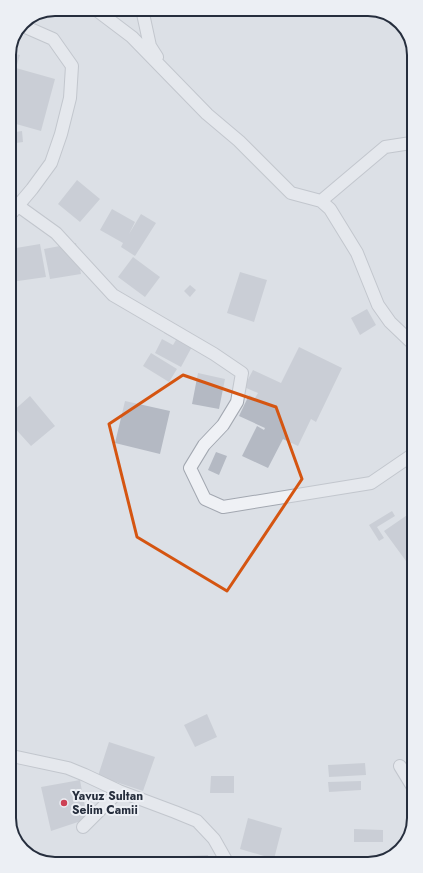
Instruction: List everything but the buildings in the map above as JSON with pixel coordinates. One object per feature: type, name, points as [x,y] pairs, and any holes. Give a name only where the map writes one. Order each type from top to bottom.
[{"type":"street","points":[[104,16],[132,37],[207,114],[239,141],[291,193],[321,201],[330,209],[357,253],[378,305],[390,322],[407,338]]},
{"type":"street","points":[[144,16],[150,46],[171,78]]},
{"type":"street","points":[[27,27],[53,39],[72,66],[70,98],[61,134],[51,163],[32,189],[17,205],[56,233],[113,295],[214,354],[242,373],[237,402],[223,425],[204,445],[190,468],[205,499],[223,506],[371,483],[407,458]]},
{"type":"street","points":[[321,201],[385,147],[407,144]]},
{"type":"street","points":[[16,757],[68,768],[119,791],[196,821],[214,838],[224,857]]},
{"type":"street","points":[[400,766],[407,778]]},
{"type":"street","points":[[83,827],[119,791]]},
{"type":"highlighted area","points":[[183,375],[276,407],[302,479],[227,591],[137,537],[109,424]]},
{"type":"place","name":"Yavuz Sultan Selim Camii","points":[[64,803]]}]
